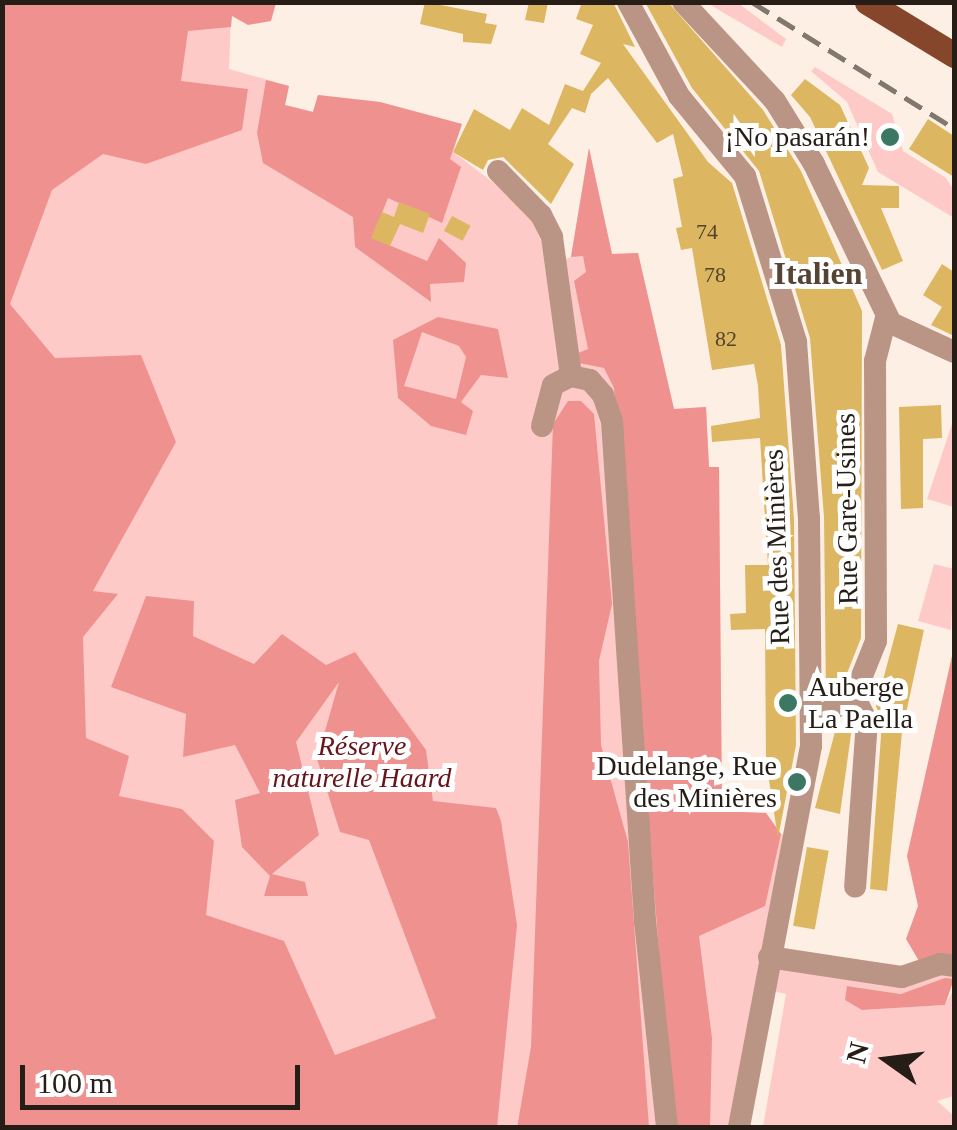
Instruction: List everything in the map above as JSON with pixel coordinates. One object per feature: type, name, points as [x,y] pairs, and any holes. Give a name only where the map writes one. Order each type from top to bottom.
[{"type":"main road","points":[[866,2],[954,55]]},
{"type":"street","name":"Rue des Minières","points":[[628,2],[680,96],[744,176],[786,292],[809,518],[808,768],[769,957],[740,1128]]},
{"type":"street","points":[[684,2],[775,101],[814,164],[886,318],[905,333],[954,352]]},
{"type":"street","points":[[498,171],[540,215],[552,237],[571,376]]},
{"type":"street","name":"Rue Gare-Usines","points":[[854,696],[868,673],[878,623],[875,361],[886,318]]},
{"type":"street","points":[[542,426],[553,385],[571,376],[590,380],[604,395],[612,421],[645,920],[667,1128]]},
{"type":"street","points":[[811,722],[854,696],[867,721],[855,888]]},
{"type":"street","points":[[769,957],[902,976],[940,964],[954,966]]},
{"type":"green space","name":"Réserve naturelle Haard","points":[[2,3],[231,15],[229,69],[289,86],[285,105],[313,112],[318,95],[380,102],[462,124],[453,152],[515,199],[533,221],[551,265],[571,257],[589,148],[612,254],[638,253],[674,409],[706,407],[709,467],[719,467],[722,811],[766,813],[781,834],[794,838],[783,950],[907,966],[954,955],[954,979],[902,994],[848,986],[862,1010],[945,1005],[954,989],[954,1096],[937,1101],[954,1116],[954,1127],[763,1127],[786,994],[764,989],[739,1127],[3,1127]]},
{"type":"green space","points":[[2,3],[276,3],[271,21],[248,25],[232,16],[231,27],[188,31],[181,81],[248,89],[242,130],[146,164],[103,154],[52,190],[10,304],[55,358],[141,355],[176,442],[93,591],[118,594],[83,637],[86,738],[129,756],[119,796],[182,809],[214,841],[206,915],[284,941],[335,1055],[436,1018],[369,840],[340,832],[317,759],[339,682],[296,742],[319,835],[272,874],[305,882],[308,896],[264,896],[270,876],[242,847],[235,800],[260,793],[235,745],[183,757],[186,714],[111,687],[146,596],[194,601],[193,636],[254,664],[282,634],[326,665],[355,652],[426,750],[433,801],[496,808],[501,821],[517,925],[497,1127],[3,1127]]},
{"type":"green space","points":[[707,3],[738,3],[786,39],[782,47]]},
{"type":"green space","points":[[815,67],[892,114],[903,151],[946,178],[954,190],[954,218],[878,172],[847,102],[811,71]]},
{"type":"green space","points":[[266,80],[289,86],[285,105],[313,112],[318,95],[380,102],[462,124],[450,159],[461,167],[442,223],[388,198],[372,238],[427,261],[439,238],[466,263],[464,282],[430,284],[431,302],[355,247],[353,217],[263,163],[257,133]]},
{"type":"green space","points":[[589,148],[612,254],[638,253],[674,409],[706,407],[709,467],[719,467],[722,811],[766,813],[781,834],[765,906],[699,936],[712,1038],[710,1127],[673,1127],[614,388],[604,368],[574,362],[573,355],[588,349],[574,281],[586,272],[583,256],[571,257]]},
{"type":"green space","points":[[438,317],[498,329],[508,378],[481,375],[461,402],[473,411],[466,435],[431,426],[398,398],[393,340]],"holes":[[[422,332],[459,346],[466,357],[456,399],[404,386]]]},
{"type":"green space","points":[[568,401],[581,401],[594,414],[612,604],[599,661],[601,745],[628,842],[649,1127],[517,1128],[531,1047],[553,424]]},
{"type":"green space","points":[[954,418],[954,507],[927,499]]},
{"type":"green space","points":[[934,564],[954,569],[951,630],[918,621]]},
{"type":"green space","points":[[954,647],[954,955],[919,961],[906,939],[918,906],[907,856]]},
{"type":"green space","points":[[945,978],[954,979],[945,1005],[862,1010],[845,1000],[847,986],[901,994]]},
{"type":"building","points":[[425,2],[487,14],[485,23],[497,25],[491,44],[463,42],[463,34],[420,24]]},
{"type":"building","points":[[529,2],[548,2],[544,23],[525,20]]},
{"type":"building","points":[[582,2],[613,2],[635,47],[623,44],[708,162],[732,183],[781,345],[794,519],[796,745],[778,838],[766,761],[765,629],[731,630],[730,614],[746,613],[745,565],[768,565],[760,438],[712,442],[711,426],[760,418],[758,386],[754,364],[712,370],[692,248],[681,250],[676,228],[682,227],[673,179],[683,176],[673,134],[657,143],[608,78],[591,94],[585,113],[572,108],[548,144],[574,164],[551,204],[503,157],[488,160],[483,170],[453,152],[474,109],[510,130],[522,108],[549,125],[565,84],[583,91],[601,63],[580,54],[593,25],[576,19]]},
{"type":"building","points":[[645,2],[668,2],[763,110],[801,171],[862,311],[861,638],[842,686],[826,696],[824,517],[810,338],[759,171],[692,88]]},
{"type":"building","points":[[805,79],[840,105],[869,168],[862,185],[899,186],[899,208],[881,208],[903,261],[882,270],[810,117],[791,95]]},
{"type":"building","points":[[928,119],[954,136],[954,177],[909,149]]},
{"type":"building","points":[[399,202],[430,214],[423,233],[400,224],[390,246],[371,238],[382,212],[394,217]]},
{"type":"building","points":[[452,216],[471,226],[463,241],[444,231]]},
{"type":"building","points":[[942,264],[954,272],[954,336],[931,325],[942,307],[923,295]]},
{"type":"building","points":[[941,405],[942,438],[923,439],[923,508],[901,509],[899,407]]},
{"type":"building","points":[[898,624],[924,630],[902,732],[887,891],[870,889],[882,722],[876,706]]},
{"type":"building","points":[[837,724],[852,727],[840,814],[815,808]]},
{"type":"building","points":[[807,847],[829,851],[815,930],[793,926]]},
{"type":"railway","points":[[752,2],[954,128]]},
{"type":"place","name":"¡No pasarán!","points":[[890,137]]},
{"type":"place","name":"Auberge La Paella","points":[[788,703]]},
{"type":"place","name":"Dudelange, Rue des Minières","points":[[797,782]]},
{"type":"district","name":"Italien","points":[[818,273]]}]
